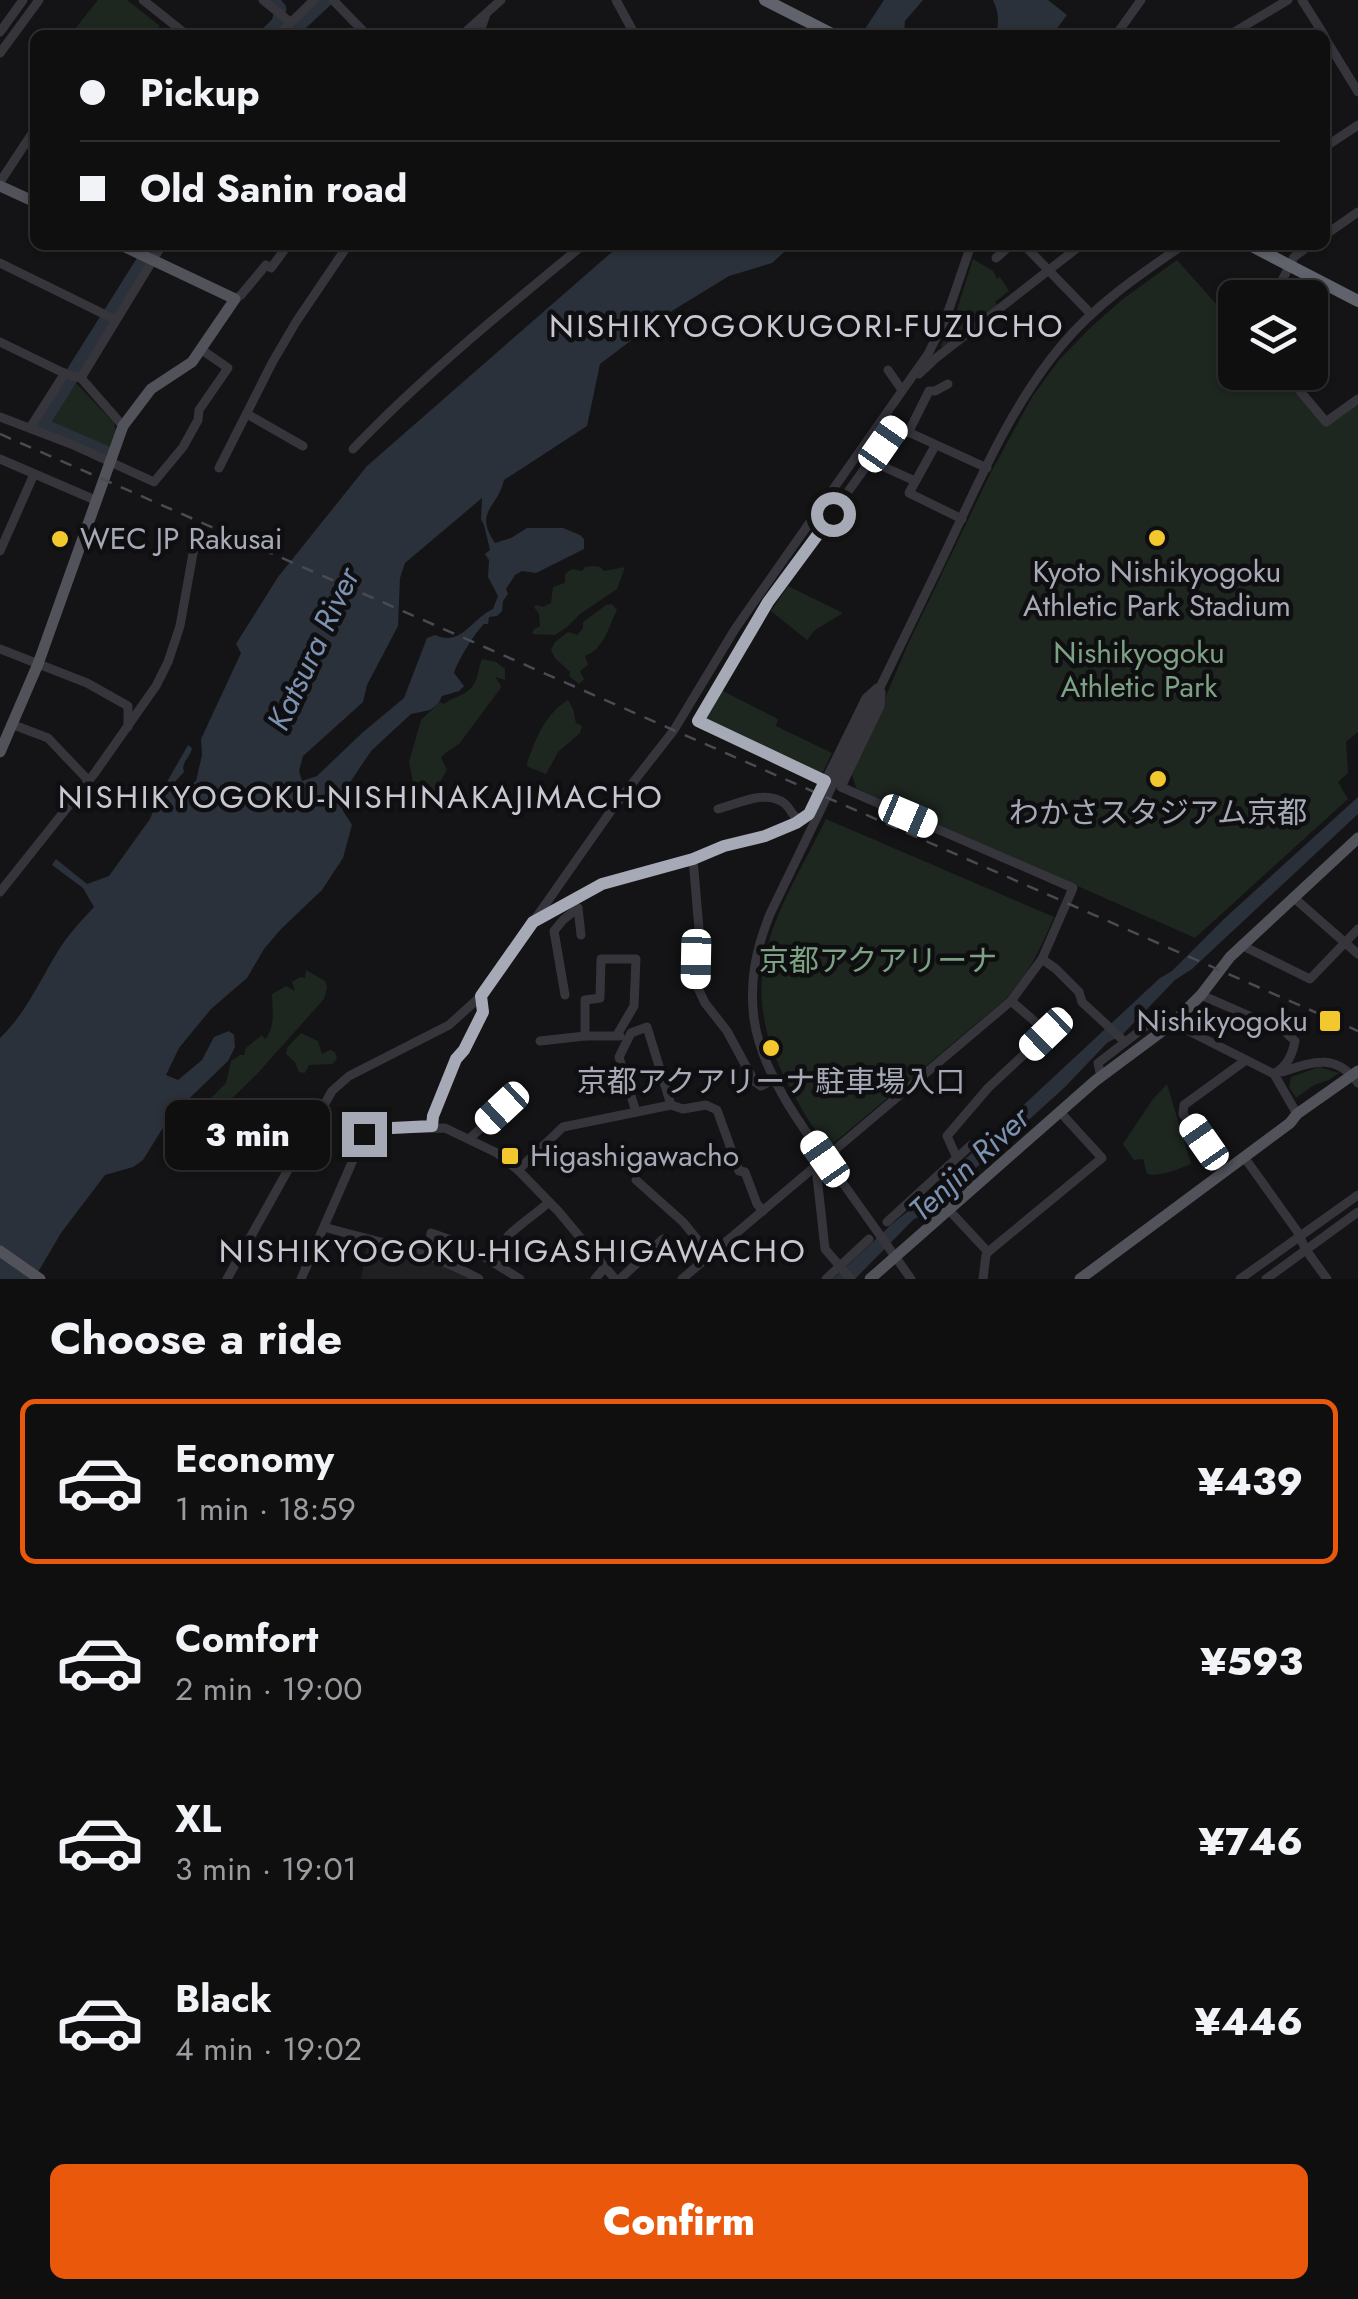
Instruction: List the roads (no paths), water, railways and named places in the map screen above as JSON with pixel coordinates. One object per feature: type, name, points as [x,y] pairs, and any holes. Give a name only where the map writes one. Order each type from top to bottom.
[{"type":"highway","points":[[765,0],[824,30]]},
{"type":"highway","points":[[1260,250],[1358,301]]},
{"type":"main road","points":[[1,189],[30,200]]},
{"type":"main road","points":[[0,752],[38,664],[123,426],[151,389],[192,362],[234,299],[132,250]]},
{"type":"main road","points":[[870,1279],[893,1254],[1101,1077],[1173,1022],[1202,995],[1242,946],[1358,838]]},
{"type":"main road","points":[[1080,1279],[1290,1123],[1296,1114],[1356,1077]]},
{"type":"main road","points":[[0,1251],[40,1279]]},
{"type":"street","points":[[0,32],[24,0]]},
{"type":"street","points":[[0,53],[38,0]]},
{"type":"street","points":[[142,0],[181,30]]},
{"type":"street","points":[[263,0],[290,22]]},
{"type":"street","points":[[283,30],[314,0]]},
{"type":"street","points":[[334,0],[362,30]]},
{"type":"street","points":[[467,30],[500,0]]},
{"type":"street","points":[[616,0],[632,30]]},
{"type":"street","points":[[1120,30],[1141,0]]},
{"type":"street","points":[[1237,30],[1288,0]]},
{"type":"street","points":[[1302,0],[1320,30]]},
{"type":"street","points":[[481,30],[487,12]]},
{"type":"street","points":[[1330,57],[1358,92]]},
{"type":"street","points":[[1330,144],[1358,125]]},
{"type":"street","points":[[1,189],[30,138]]},
{"type":"street","points":[[1330,232],[1358,212]]},
{"type":"street","points":[[30,428],[73,376],[157,250]]},
{"type":"street","points":[[234,299],[266,266],[271,268],[284,250]]},
{"type":"street","points":[[219,468],[272,363],[345,250]]},
{"type":"street","points":[[352,450],[390,411],[577,250]]},
{"type":"street","points":[[227,1279],[332,1091],[349,1076],[449,1025],[481,996],[613,808],[671,734],[735,629],[938,334],[969,250]]},
{"type":"street","points":[[996,258],[1005,250]]},
{"type":"street","points":[[1029,250],[1091,314]]},
{"type":"street","points":[[902,390],[936,358],[1075,250]]},
{"type":"street","points":[[911,1279],[874,1236],[801,1124],[763,1051],[754,1020],[752,990],[758,944],[1027,392],[1091,314],[1176,250]]},
{"type":"street","points":[[1282,280],[1304,250]]},
{"type":"street","points":[[0,263],[112,317]]},
{"type":"street","points":[[0,342],[73,376],[123,426]]},
{"type":"street","points":[[0,417],[154,482],[183,448],[199,410],[228,368],[202,350]]},
{"type":"street","points":[[888,370],[902,390]]},
{"type":"street","points":[[908,433],[929,390],[948,384]]},
{"type":"street","points":[[1299,390],[1326,422],[1358,399]]},
{"type":"street","points":[[247,414],[303,446]]},
{"type":"street","points":[[825,781],[698,721],[768,602],[895,426],[987,468]]},
{"type":"street","points":[[935,446],[909,493],[962,519]]},
{"type":"street","points":[[0,459],[95,500]]},
{"type":"street","points":[[870,461],[916,481]]},
{"type":"street","points":[[0,552],[34,474]]},
{"type":"street","points":[[0,892],[156,686],[180,626],[197,531]]},
{"type":"street","points":[[0,649],[86,683],[128,706],[128,727]]},
{"type":"street","points":[[565,995],[554,931],[578,904],[602,884],[765,836],[802,820],[809,814],[866,698],[882,683]]},
{"type":"street","points":[[682,1279],[1010,1001],[1042,959],[1073,888],[841,787],[880,706],[882,683]]},
{"type":"street","points":[[6,731],[48,738],[88,780]]},
{"type":"street","points":[[718,810],[766,796],[786,804],[794,817],[802,820]]},
{"type":"street","points":[[1348,847],[1358,858]]},
{"type":"street","points":[[693,859],[699,928],[696,984],[754,1081],[761,1086],[776,1078]]},
{"type":"street","points":[[1292,897],[1358,954]]},
{"type":"street","points":[[533,922],[578,904]]},
{"type":"street","points":[[578,904],[581,936]]},
{"type":"street","points":[[1242,946],[1310,979],[1358,928]]},
{"type":"street","points":[[585,1036],[585,1000],[600,998],[601,959],[636,959],[634,1006],[617,1034]]},
{"type":"street","points":[[1042,959],[1123,1040]]},
{"type":"street","points":[[1202,995],[1284,1031],[1294,1042],[1293,1051],[1285,1067],[1274,1074]]},
{"type":"street","points":[[432,1126],[456,1059],[483,1012],[481,996]]},
{"type":"street","points":[[956,1158],[947,1136],[988,1088],[1046,1034],[1010,1001]]},
{"type":"street","points":[[1101,1077],[1098,1062],[1123,1040],[1154,1020],[1173,1022],[1274,1074],[1296,1114]]},
{"type":"street","points":[[636,1112],[618,1056],[631,1033],[647,1027],[671,1105]]},
{"type":"street","points":[[540,1041],[617,1034],[628,1040]]},
{"type":"street","points":[[1224,1172],[1182,1109],[1246,1060]]},
{"type":"street","points":[[1274,1074],[1321,1060],[1356,1077]]},
{"type":"street","points":[[518,1170],[564,1127],[671,1105],[683,1109],[706,1105],[716,1110],[739,1172],[745,1172],[762,1211]]},
{"type":"street","points":[[469,1139],[502,1108]]},
{"type":"street","points":[[983,1279],[988,1252],[1102,1158],[1060,1112]]},
{"type":"street","points":[[301,1279],[368,1131],[445,1128],[497,1153],[549,1202],[618,1279],[662,1239]]},
{"type":"street","points":[[887,1222],[971,1145]]},
{"type":"street","points":[[1244,1156],[1328,1279]]},
{"type":"street","points":[[816,1166],[825,1249],[851,1279]]},
{"type":"street","points":[[636,1180],[682,1222],[710,1255]]},
{"type":"street","points":[[1240,1279],[1358,1195]]},
{"type":"street","points":[[508,1236],[549,1202]]},
{"type":"street","points":[[948,1209],[988,1252]]},
{"type":"street","points":[[1266,1279],[1358,1212]]},
{"type":"street","points":[[324,1227],[429,1256],[479,1279]]},
{"type":"street","points":[[429,1256],[431,1233],[465,1245],[520,1279]]},
{"type":"street","points":[[826,1279],[874,1236]]},
{"type":"street","points":[[595,1279],[605,1267]]},
{"type":"water","points":[[884,0],[923,0],[905,21],[904,30],[864,30]]},
{"type":"water","points":[[993,0],[1048,0],[1067,15],[1056,30],[997,30]]},
{"type":"water","name":"Katsura River","points":[[614,250],[786,250],[772,263],[729,276],[662,317],[600,364],[587,426],[504,480],[487,516],[486,524],[495,543],[527,528],[563,528],[584,539],[584,549],[536,573],[522,571],[515,575],[506,589],[502,611],[489,617],[456,668],[454,673],[464,686],[442,696],[430,710],[411,714],[371,751],[339,799],[352,825],[343,858],[322,890],[264,949],[247,978],[211,1009],[179,1048],[166,1075],[178,1080],[202,1060],[214,1037],[229,1031],[234,1035],[235,1047],[228,1061],[169,1118],[143,1160],[105,1175],[61,1233],[34,1279],[0,1279],[0,1038],[25,1008],[62,945],[94,907],[83,888],[52,865],[56,859],[87,884],[109,876],[150,819],[188,745],[192,748],[184,772],[173,789],[183,791],[196,781],[201,739],[241,653],[236,644],[278,577],[367,466]],"holes":[[[482,498],[490,550],[485,554],[489,560],[488,577],[498,596],[493,609],[459,635],[427,638],[404,698],[317,776],[302,781],[299,771],[303,756],[363,702],[367,685],[398,626],[400,578],[405,563]]]},
{"type":"water","name":"Tenjin River","points":[[1358,797],[1358,814],[1192,969],[1175,980],[1123,1034],[1107,1043],[1065,1087],[924,1215],[914,1219],[855,1279],[833,1279],[1172,971]]},
{"type":"waterway","points":[[271,0],[279,9]]},
{"type":"waterway","points":[[296,27],[325,0]]},
{"type":"waterway","points":[[272,30],[280,18]]},
{"type":"waterway","points":[[105,453],[42,423],[151,250]]},
{"type":"railway","points":[[0,434],[1358,1031]]},
{"type":"place","name":"Kyoto Nishikyogoku Athletic Park Stadium","points":[[1157,538]]},
{"type":"place","name":"WEC JP Rakusai","points":[[60,539]]},
{"type":"place","name":"わかさスタジアム京都","points":[[1158,779]]},
{"type":"place","name":"Nishikyogoku","points":[[1330,1021]]},
{"type":"place","name":"京都アクアリーナ駐車場入口","points":[[771,1048]]},
{"type":"place","name":"Higashigawacho","points":[[510,1156]]},
{"type":"district","name":"NISHIKYOGOKUGORI-FUZUCHO","points":[[807,326]]},
{"type":"district","name":"NISHIKYOGOKU-NISHINAKAJIMACHO","points":[[361,797]]},
{"type":"district","name":"NISHIKYOGOKU-HIGASHIGAWACHO","points":[[513,1251]]},
{"type":"park label","name":"Nishikyogoku Athletic Park","points":[[1139,670]]},
{"type":"park label","name":"京都アクアリーナ","points":[[878,961]]}]
